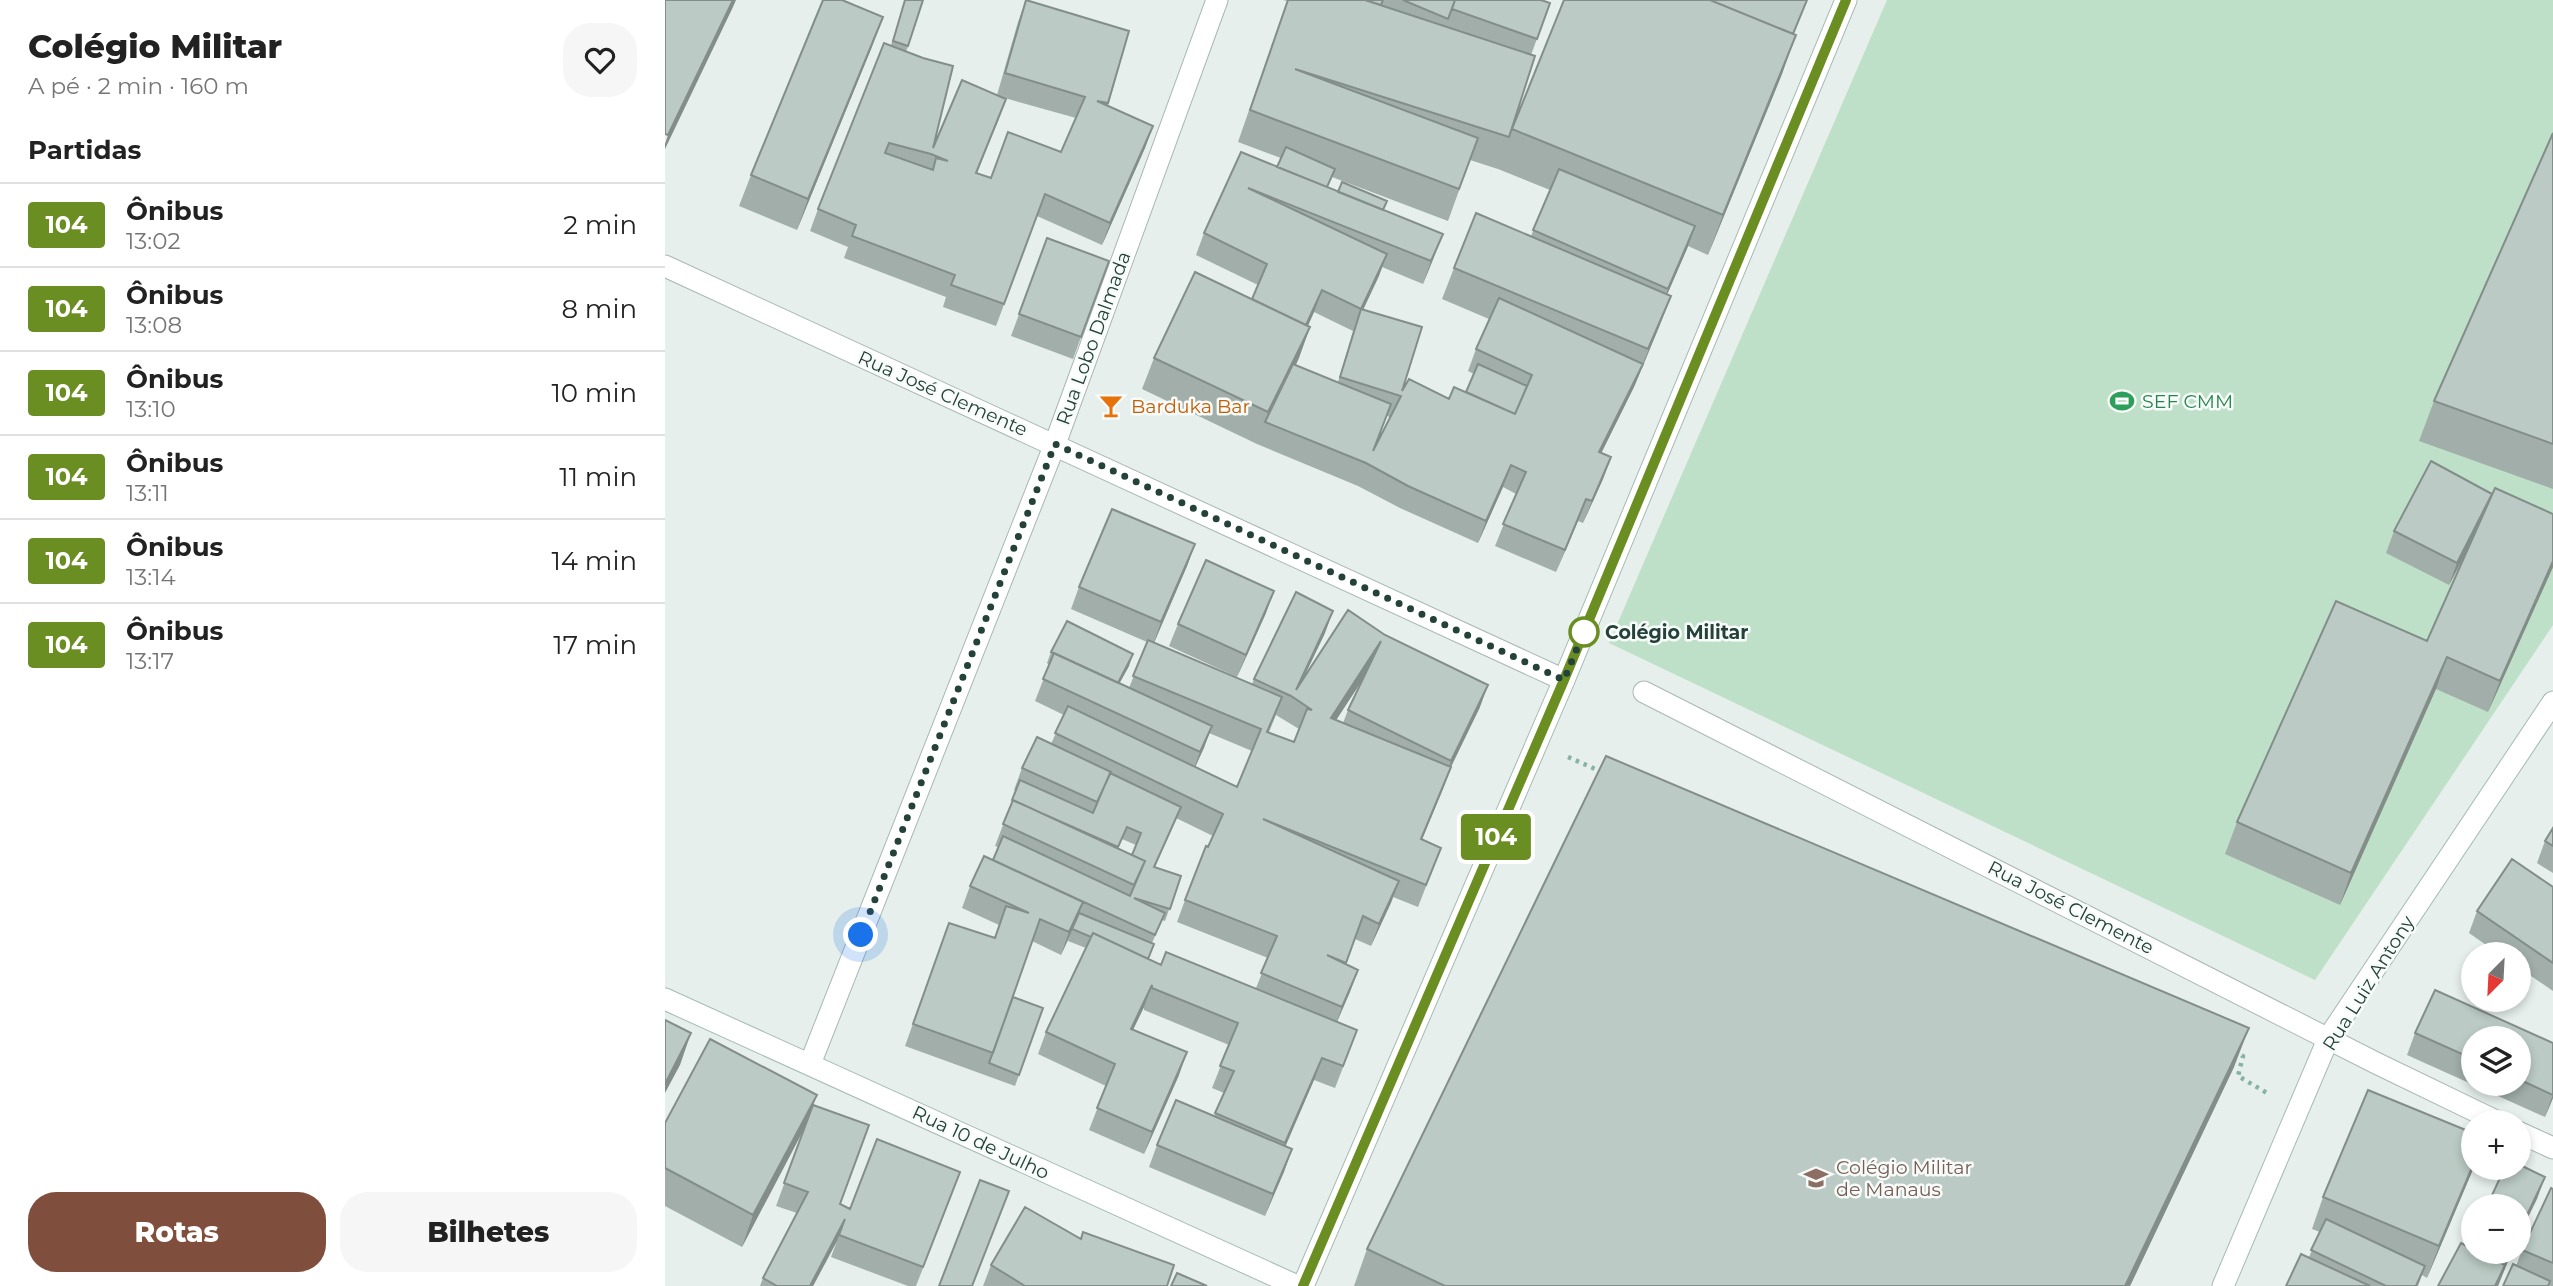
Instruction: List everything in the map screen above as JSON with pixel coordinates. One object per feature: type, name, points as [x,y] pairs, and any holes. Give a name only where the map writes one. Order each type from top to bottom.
[{"type":"street","name":"Rua Lobo Dalmada","points":[[810,1064],[1055,444],[1217,0]]},
{"type":"street","points":[[1303,1286],[1564,680],[1846,0]]},
{"type":"street","name":"Rua José Clemente","points":[[665,266],[1564,680]]},
{"type":"street","name":"Rua José Clemente","points":[[1644,692],[2474,1110]]},
{"type":"street","name":"Rua Luiz Antony","points":[[2223,1286],[2329,1037],[2553,702]]},
{"type":"street","name":"Rua 10 de Julho","points":[[665,999],[1297,1286]]},
{"type":"street","points":[[2531,1138],[2553,1148]]},
{"type":"path","points":[[1536,743],[1612,776]]},
{"type":"path","points":[[2230,1050],[2243,1056],[2238,1076],[2298,1111]]},
{"type":"green space","points":[[1887,0],[2553,0],[2553,625],[2315,980],[1609,643]]},
{"type":"building","points":[[665,0],[733,0],[668,135],[665,134]]},
{"type":"building","points":[[823,0],[842,0],[883,17],[808,199],[751,175]]},
{"type":"building","points":[[905,0],[923,0],[908,46],[893,41]]},
{"type":"building","points":[[1026,0],[1129,31],[1108,103],[1097,101],[1153,126],[1110,223],[1045,194],[1004,304],[951,285],[955,275],[852,236],[856,225],[818,209],[884,43],[953,66],[933,148],[962,80],[1006,99],[976,173],[991,178],[1008,132],[1061,152],[1085,97],[1005,73]],"holes":[[[889,143],[948,161],[936,158],[933,170],[885,153]]]},
{"type":"building","points":[[1288,0],[1365,0],[1535,56],[1509,137],[1295,69],[1478,138],[1459,189],[1250,110]]},
{"type":"building","points":[[1365,0],[1383,0],[1381,5]]},
{"type":"building","points":[[1403,0],[1455,0],[1448,19]]},
{"type":"building","points":[[1455,0],[1541,0],[1550,3],[1537,39],[1452,9]]},
{"type":"building","points":[[1564,0],[1710,0],[1796,35],[1723,215],[1512,129]]},
{"type":"building","points":[[1710,0],[1807,0],[1793,34]]},
{"type":"building","points":[[2553,133],[2553,444],[2434,401]]},
{"type":"building","points":[[1286,147],[1335,169],[1327,187],[1277,167]]},
{"type":"building","points":[[1241,152],[1443,234],[1431,261],[1248,188],[1387,254],[1361,309],[1322,290],[1306,325],[1252,299],[1267,264],[1204,233]]},
{"type":"building","points":[[1559,169],[1695,226],[1668,289],[1533,230]]},
{"type":"building","points":[[1342,182],[1387,201],[1383,210],[1338,192]]},
{"type":"building","points":[[1476,213],[1671,296],[1648,349],[1454,268]]},
{"type":"building","points":[[1047,238],[1109,261],[1081,337],[1019,314]]},
{"type":"building","points":[[1195,272],[1310,327],[1268,412],[1154,358]]},
{"type":"building","points":[[1499,298],[1643,364],[1599,452],[1611,457],[1592,501],[1586,499],[1565,550],[1503,524],[1526,472],[1511,465],[1486,521],[1408,486],[1366,463],[1265,422],[1293,364],[1391,404],[1373,451],[1401,396],[1340,377],[1361,309],[1422,327],[1402,391],[1409,379],[1449,399],[1454,387],[1515,414],[1532,375],[1476,349]]},
{"type":"building","points":[[1478,364],[1527,386],[1515,414],[1466,392]]},
{"type":"building","points":[[2431,461],[2492,494],[2457,563],[2394,531]]},
{"type":"building","points":[[2495,488],[2553,514],[2553,561],[2500,681],[2447,657],[2351,873],[2237,822],[2336,601],[2427,641]]},
{"type":"building","points":[[1112,509],[1195,544],[1161,622],[1079,587]]},
{"type":"building","points":[[1206,560],[1274,591],[1246,655],[1178,624]]},
{"type":"building","points":[[1296,592],[1333,611],[1296,690],[1348,610],[1385,635],[1488,685],[1451,761],[1348,710],[1381,641],[1331,718],[1451,767],[1421,839],[1441,848],[1426,885],[1263,819],[1399,881],[1379,924],[1363,916],[1346,963],[1327,955],[1358,970],[1342,1007],[1261,973],[1277,936],[1185,900],[1206,846],[1208,847],[1223,814],[1055,733],[1068,706],[1237,787],[1261,729],[1133,676],[1148,640],[1282,697],[1267,732],[1294,742],[1307,709],[1312,710],[1291,696],[1254,679]]},
{"type":"building","points":[[1067,621],[1133,654],[1118,683],[1051,652]]},
{"type":"building","points":[[1054,653],[1212,726],[1200,752],[1043,679]]},
{"type":"building","points":[[1037,737],[1111,772],[1097,802],[1022,768]]},
{"type":"building","name":"Colégio Militar de Manaus","points":[[1606,756],[2249,1028],[2125,1286],[1445,1286],[1367,1249]]},
{"type":"building","points":[[1110,773],[1181,807],[1154,867],[1181,876],[1170,909],[1134,898],[1165,913],[1155,935],[993,860],[1003,836],[1130,896],[1145,861],[1132,855],[1141,833],[1127,827],[1118,847],[1012,800],[1020,780],[1093,813]]},
{"type":"building","points":[[1013,800],[1145,861],[1134,885],[1003,824]]},
{"type":"building","points":[[2553,828],[2553,846],[2545,841]]},
{"type":"building","points":[[984,856],[1083,902],[1069,932],[1040,919],[993,1053],[913,1024],[949,923],[995,938],[1006,906],[1029,913],[970,886]]},
{"type":"building","points":[[2512,859],[2553,887],[2553,963],[2531,948],[2531,942],[2522,942],[2477,911]]},
{"type":"building","points":[[1079,913],[1154,944],[1148,959],[1093,933],[1091,937],[1072,929]]},
{"type":"building","points":[[1093,933],[1161,965],[1166,952],[1357,1030],[1343,1066],[1322,1058],[1285,1143],[1215,1113],[1234,1071],[1220,1066],[1238,1023],[1152,988],[1152,985],[1131,1029],[1187,1052],[1152,1132],[1097,1108],[1115,1064],[1046,1032]]},
{"type":"building","points":[[2435,990],[2461,1002],[2461,1012],[2484,1012],[2515,1026],[2461,1026],[2461,1054],[2415,1033]]},
{"type":"building","points":[[1013,997],[1043,1008],[1019,1075],[989,1063]]},
{"type":"building","points":[[665,1020],[691,1033],[665,1084]]},
{"type":"building","points":[[2531,1033],[2553,1043],[2553,1095],[2531,1085]]},
{"type":"building","points":[[710,1039],[817,1095],[753,1215],[665,1168],[665,1123]]},
{"type":"building","points":[[2368,1090],[2461,1128],[2461,1180],[2467,1180],[2439,1246],[2323,1197]]},
{"type":"building","points":[[1176,1100],[1292,1149],[1273,1194],[1157,1145]]},
{"type":"building","points":[[813,1105],[869,1125],[840,1204],[850,1209],[877,1139],[960,1172],[923,1267],[839,1235],[845,1219],[810,1286],[777,1286],[763,1278],[808,1192],[784,1183]]},
{"type":"building","points":[[2531,1170],[2545,1177],[2531,1207],[2531,1194],[2493,1194],[2499,1180],[2531,1180]]},
{"type":"building","points":[[980,1180],[1009,1191],[972,1286],[939,1286]]},
{"type":"building","points":[[2551,1188],[2553,1263],[2531,1254],[2531,1231]]},
{"type":"building","points":[[1025,1207],[1081,1239],[1083,1232],[1174,1265],[1167,1286],[1025,1286],[991,1265]]},
{"type":"building","points":[[2326,1219],[2425,1266],[2416,1286],[2386,1286],[2311,1250]]},
{"type":"building","points":[[2461,1243],[2461,1264],[2505,1265],[2495,1286],[2438,1286]]},
{"type":"building","points":[[2301,1254],[2370,1286],[2286,1286]]},
{"type":"building","points":[[2513,1264],[2550,1281],[2548,1286],[2503,1286]]},
{"type":"building","points":[[1177,1273],[1207,1286],[1171,1286]]},
{"type":"bus line","name":"104","points":[[1303,1286],[1564,680],[1846,0]]},
{"type":"place","name":"SEF CMM","points":[[2122,401]]},
{"type":"place","name":"Barduka Bar","points":[[1111,406]]},
{"type":"place","name":"Colégio Militar","points":[[1584,632]]},
{"type":"place","name":"Colégio Militar de Manaus","points":[[1816,1178]]},
{"type":"route","points":[[861,935],[1055,444],[1564,680],[1585,629],[1584,632]]}]
